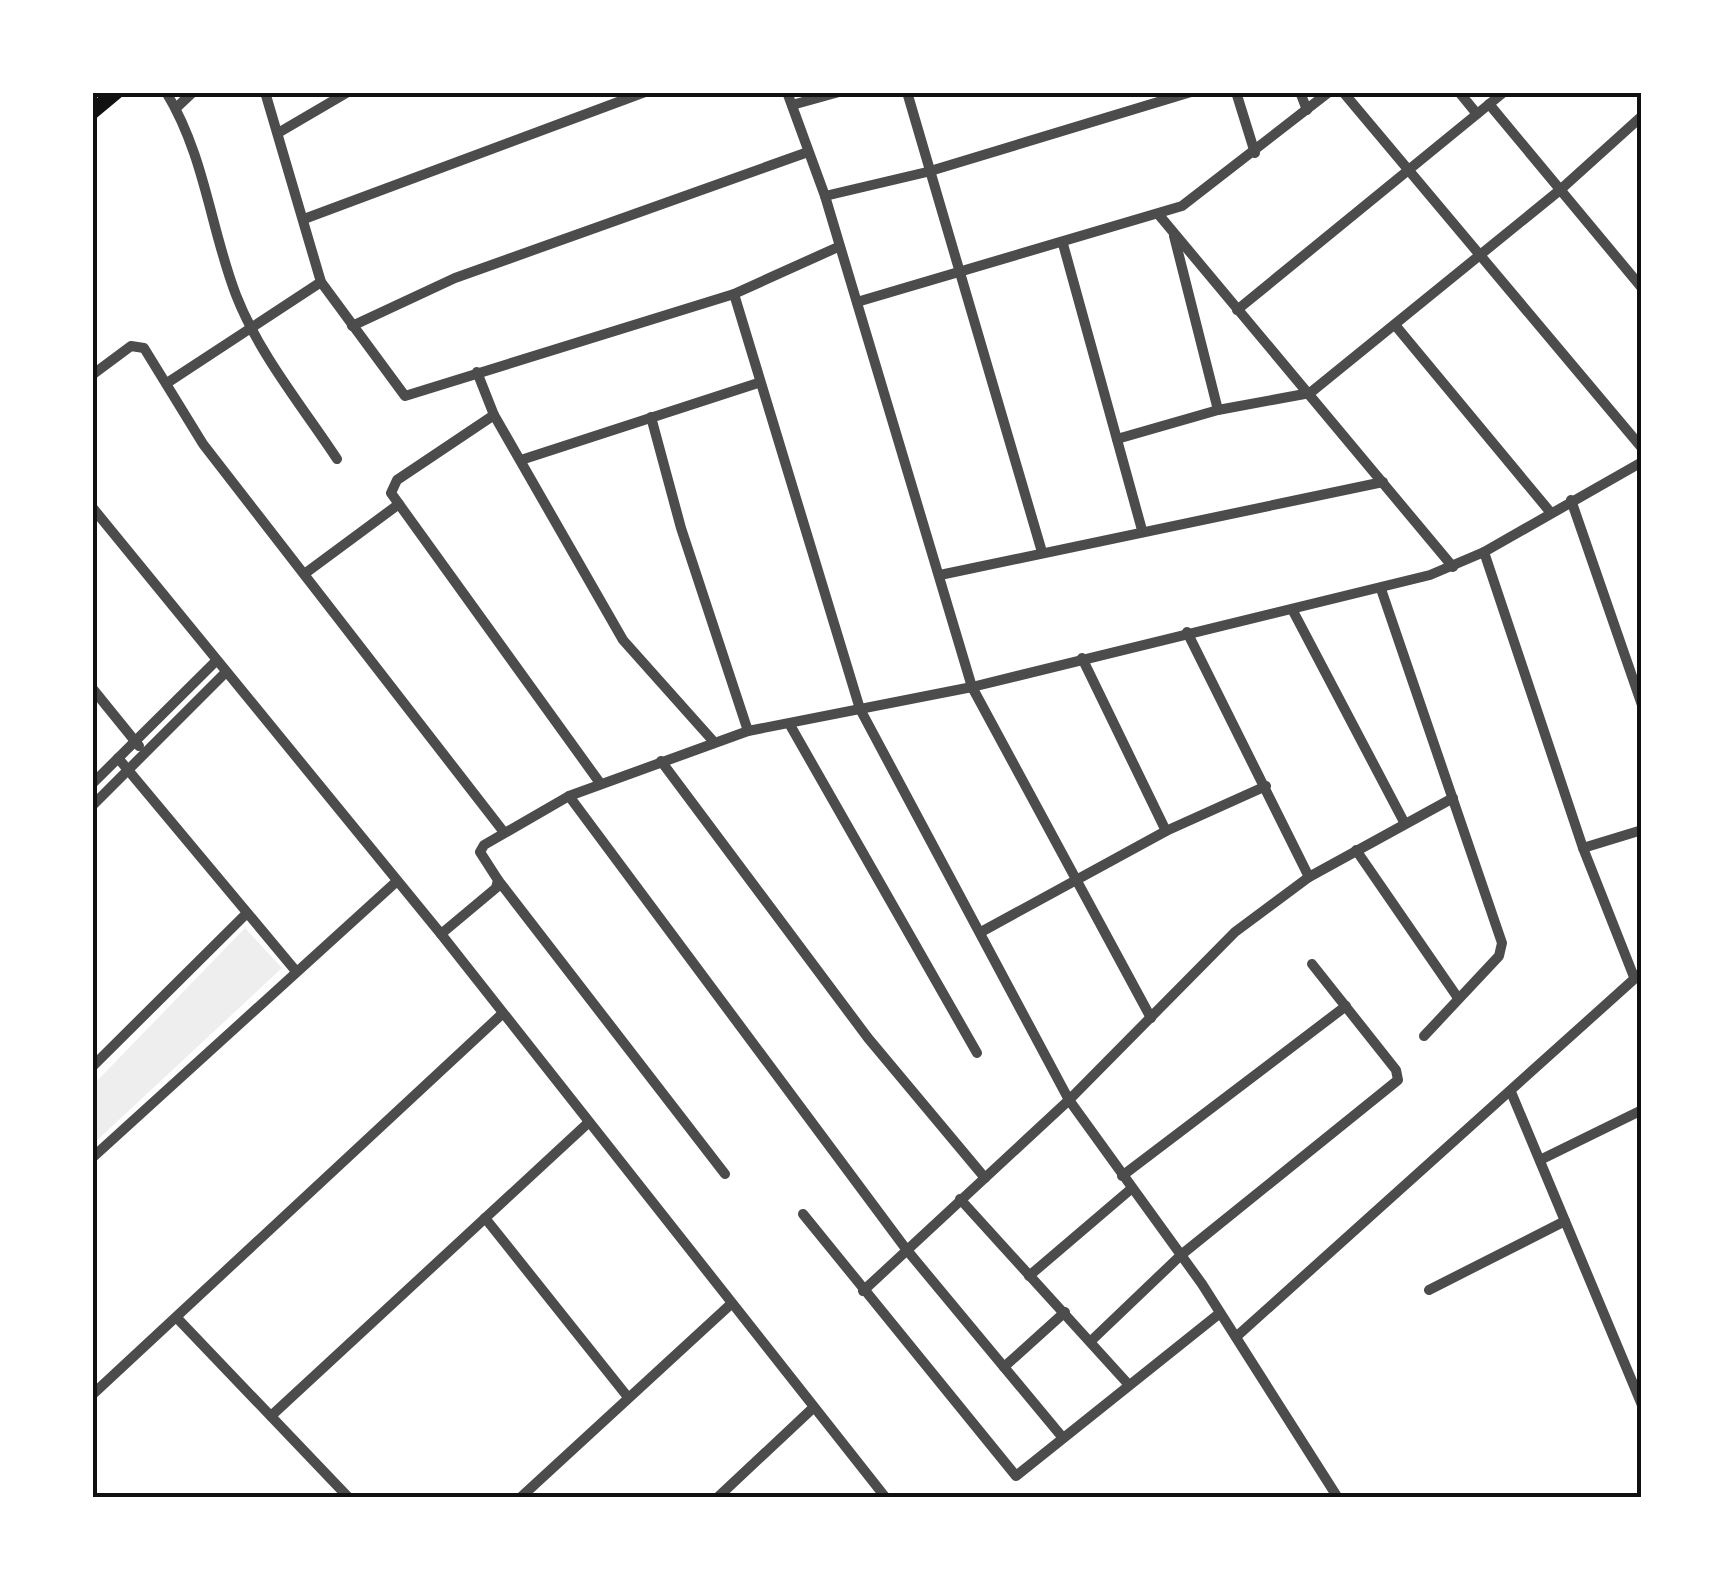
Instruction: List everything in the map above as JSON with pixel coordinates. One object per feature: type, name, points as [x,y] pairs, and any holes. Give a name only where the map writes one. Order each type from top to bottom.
[{"type":"main road","points":[[92,112],[116,92]]},
{"type":"street","points":[[166,92],[199,158],[226,264],[251,328],[337,459]]},
{"type":"street","points":[[176,108],[193,92]]},
{"type":"street","points":[[265,92],[321,282],[405,396],[425,394],[477,372],[734,294],[838,247]]},
{"type":"street","points":[[278,133],[348,92]]},
{"type":"street","points":[[304,219],[644,92]]},
{"type":"street","points":[[787,92],[824,196],[972,687],[1151,1018]]},
{"type":"street","points":[[792,105],[838,92]]},
{"type":"street","points":[[907,92],[1042,552]]},
{"type":"street","points":[[824,196],[928,172],[1191,92]]},
{"type":"street","points":[[1236,92],[1255,153]]},
{"type":"street","points":[[1300,92],[1307,110]]},
{"type":"street","points":[[856,302],[1158,215],[1199,195],[1329,92]]},
{"type":"street","points":[[1343,92],[1642,448]]},
{"type":"street","points":[[1459,92],[1477,114]]},
{"type":"street","points":[[1238,310],[1504,92]]},
{"type":"street","points":[[1489,104],[1642,288]]},
{"type":"street","points":[[1117,439],[1218,410],[1310,393],[1560,190],[1641,117]]},
{"type":"street","points":[[352,326],[455,278],[808,152]]},
{"type":"street","points":[[1158,215],[1453,567]]},
{"type":"street","points":[[1173,233],[1218,410]]},
{"type":"street","points":[[1062,244],[1142,530]]},
{"type":"street","points":[[167,382],[321,282]]},
{"type":"street","points":[[734,294],[860,709],[1069,1100],[1181,1255],[1338,1498]]},
{"type":"street","points":[[1394,325],[1551,512]]},
{"type":"street","points":[[92,375],[139,344],[167,382],[203,444],[307,572],[503,831]]},
{"type":"street","points":[[477,372],[494,416],[623,640],[714,742]]},
{"type":"street","points":[[521,460],[758,383]]},
{"type":"street","points":[[494,416],[390,488],[600,783]]},
{"type":"street","points":[[651,418],[680,528],[748,731]]},
{"type":"street","points":[[726,1174],[498,880],[481,848],[503,831],[569,796],[748,731],[972,687],[1187,632],[1382,589],[1453,567],[1642,462]]},
{"type":"street","points":[[940,575],[1384,482]]},
{"type":"street","points":[[1571,500],[1642,705]]},
{"type":"street","points":[[307,572],[399,504]]},
{"type":"street","points":[[92,506],[441,934],[886,1498]]},
{"type":"street","points":[[1236,1337],[1638,974],[1582,848],[1484,552]]},
{"type":"street","points":[[1382,589],[1502,949],[1424,1036]]},
{"type":"street","points":[[1293,611],[1404,822]]},
{"type":"street","points":[[1187,632],[1309,877]]},
{"type":"street","points":[[1082,658],[1166,831]]},
{"type":"street","points":[[92,784],[216,661]]},
{"type":"street","points":[[92,806],[226,672]]},
{"type":"street","points":[[92,688],[144,752]]},
{"type":"street","points":[[790,725],[976,1052]]},
{"type":"street","points":[[118,758],[294,970]]},
{"type":"street","points":[[661,760],[868,1038],[984,1178]]},
{"type":"street","points":[[981,932],[1166,831],[1266,786]]},
{"type":"street","points":[[569,796],[906,1249],[1063,1438]]},
{"type":"street","points":[[864,1291],[1069,1100],[1235,932],[1309,877],[1453,798]]},
{"type":"street","points":[[1582,848],[1642,830]]},
{"type":"street","points":[[1356,850],[1458,998]]},
{"type":"street","points":[[441,934],[496,888],[498,880]]},
{"type":"street","points":[[92,1158],[294,970],[396,882]]},
{"type":"street","points":[[92,1067],[247,913]]},
{"type":"street","points":[[1092,1340],[1181,1255],[1398,1080],[1396,1070],[1312,964]]},
{"type":"street","points":[[1122,1176],[1346,1006]]},
{"type":"street","points":[[92,1396],[502,1014]]},
{"type":"street","points":[[1511,1092],[1642,1405]]},
{"type":"street","points":[[1540,1160],[1642,1110]]},
{"type":"street","points":[[271,1416],[588,1122]]},
{"type":"street","points":[[1029,1276],[1131,1188]]},
{"type":"street","points":[[960,1199],[1130,1385]]},
{"type":"street","points":[[803,1214],[1012,1474],[1018,1476],[1220,1314]]},
{"type":"street","points":[[485,1218],[627,1396]]},
{"type":"street","points":[[1429,1290],[1565,1221]]},
{"type":"street","points":[[520,1498],[731,1304]]},
{"type":"street","points":[[1004,1367],[1065,1312]]},
{"type":"street","points":[[178,1318],[349,1498]]},
{"type":"street","points":[[718,1498],[813,1408]]},
{"type":"shaded area","points":[[245,928],[282,968],[93,1144],[93,1085]]}]
